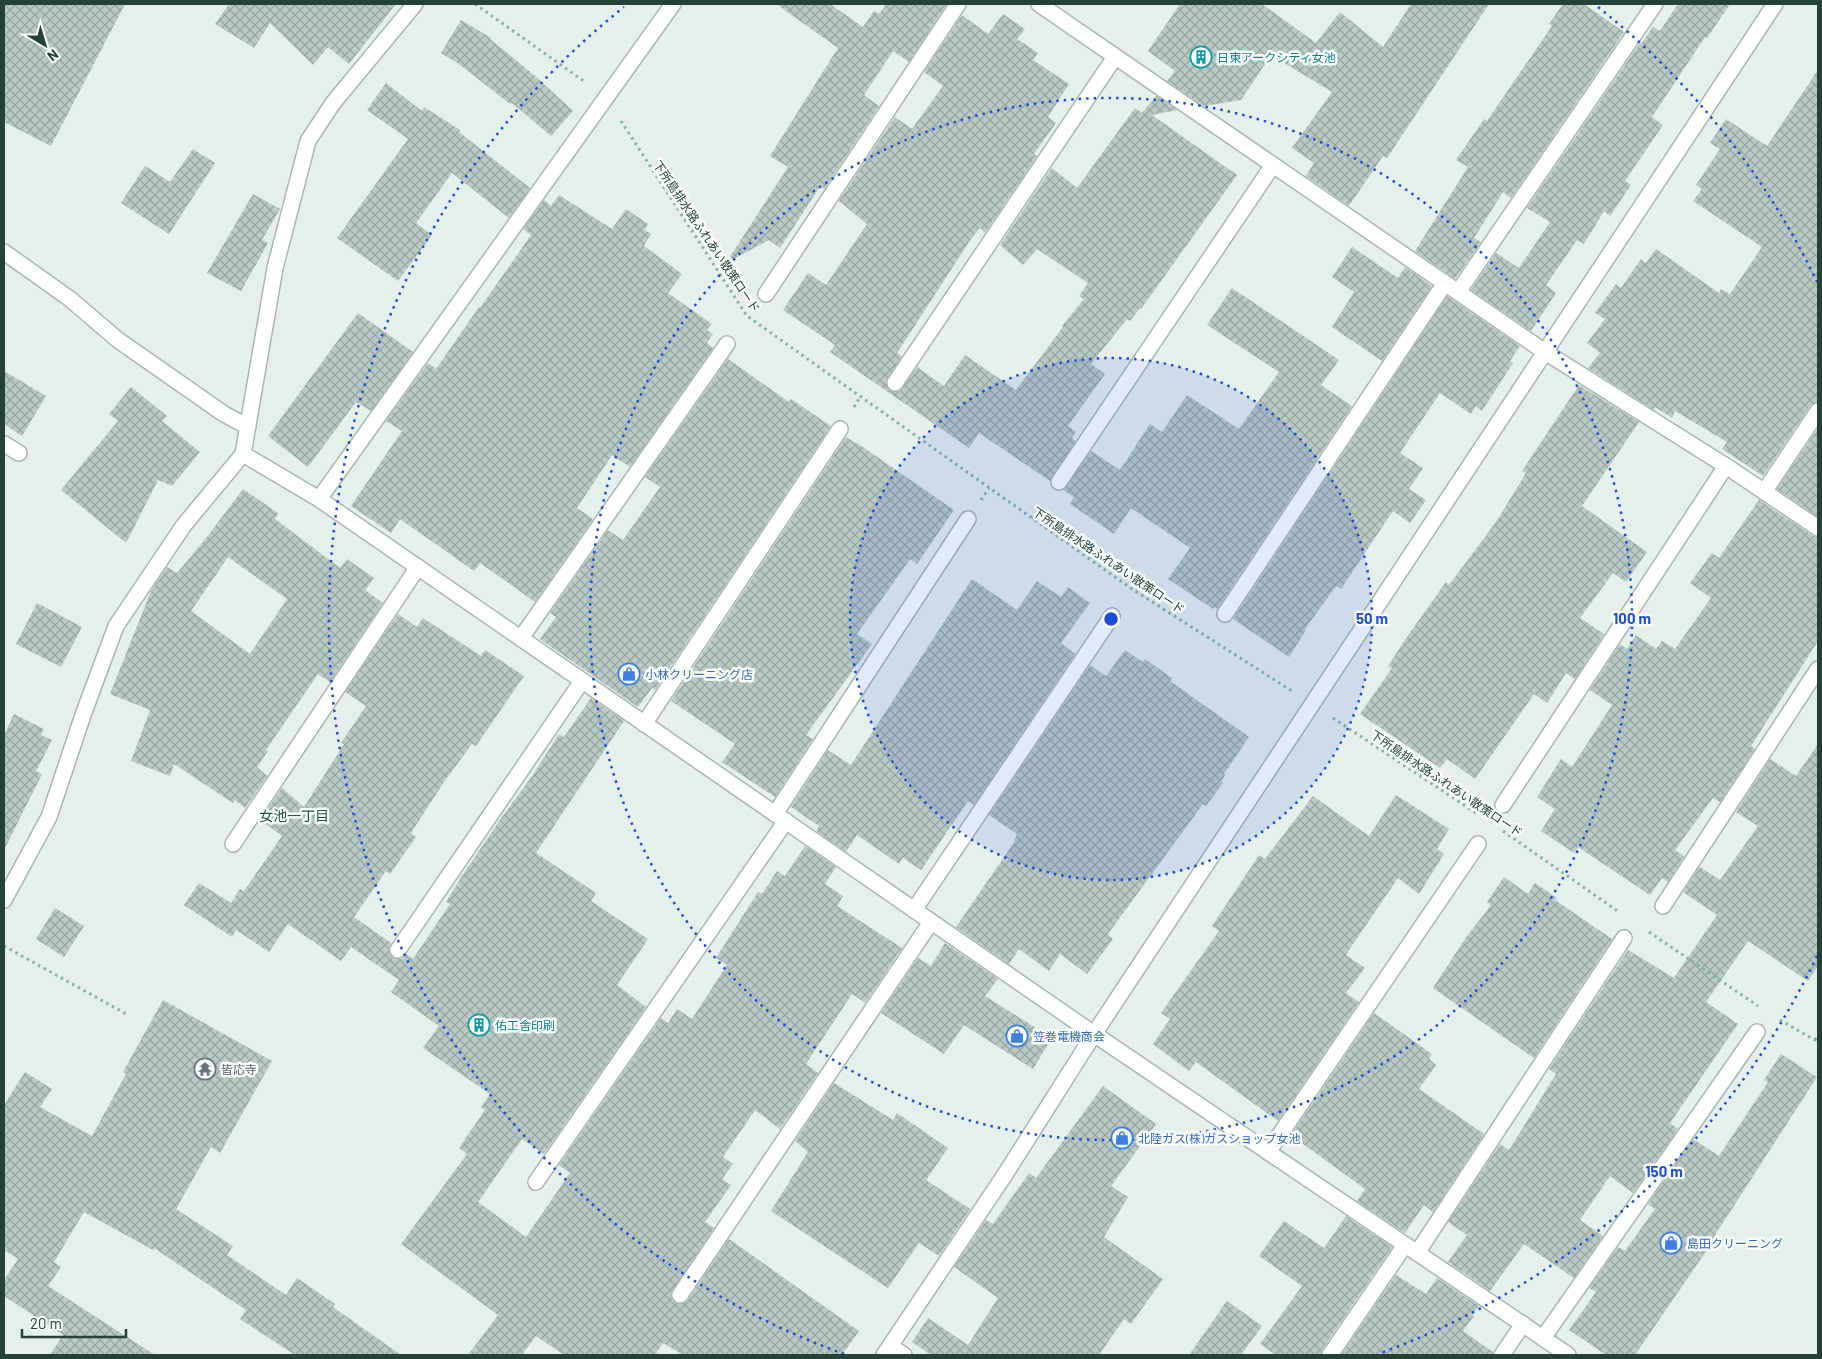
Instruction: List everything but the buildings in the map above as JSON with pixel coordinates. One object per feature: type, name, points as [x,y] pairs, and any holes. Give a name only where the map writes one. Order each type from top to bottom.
[{"type":"street","points":[[4,900],[49,818],[83,716],[116,626],[184,525],[243,454],[275,268],[308,141],[333,103],[415,4]]},
{"type":"street","points":[[319,499],[672,4]]},
{"type":"street","points":[[766,294],[958,4]]},
{"type":"street","points":[[1039,4],[1545,352],[1726,466],[1818,528]]},
{"type":"street","points":[[1225,614],[1452,288],[1655,4]]},
{"type":"street","points":[[904,1355],[887,1351],[1006,1173],[1094,1034],[1311,704],[1775,4]]},
{"type":"street","points":[[895,383],[1115,56]]},
{"type":"street","points":[[1059,482],[1273,165]]},
{"type":"street","points":[[4,252],[70,298],[118,340],[224,414],[248,427]]},
{"type":"street","points":[[521,638],[727,344]]},
{"type":"street","points":[[1764,492],[1818,411]]},
{"type":"street","points":[[644,724],[840,429]]},
{"type":"street","points":[[4,444],[19,453]]},
{"type":"street","points":[[243,454],[319,499],[1094,1034],[1568,1355]]},
{"type":"street","points":[[1503,805],[1726,466]]},
{"type":"street","points":[[536,1182],[781,818],[968,519]]},
{"type":"street","points":[[233,844],[418,567]]},
{"type":"street","points":[[914,910],[1112,616]]},
{"type":"street","points":[[1663,906],[1818,670]]},
{"type":"street","points":[[398,950],[582,681]]},
{"type":"street","points":[[1268,1152],[1478,844]]},
{"type":"street","points":[[680,1295],[931,922]]},
{"type":"street","points":[[1330,1355],[1411,1249],[1624,938]]},
{"type":"street","points":[[1543,1338],[1757,1032]]},
{"type":"street","points":[[1502,1355],[1523,1324]]},
{"type":"path","name":"下所島排水路ふれあい散策ロード","points":[[475,4],[606,97],[747,316],[1132,589],[1483,818]]},
{"type":"path","points":[[727,344],[766,294]]},
{"type":"path","name":"下所島排水路ふれあい散策ロード","points":[[1499,829],[1627,918]]},
{"type":"path","points":[[1646,930],[1760,1007]]},
{"type":"path","points":[[4,946],[128,1015]]},
{"type":"path","points":[[1776,1017],[1817,1041],[1818,1036]]},
{"type":"place","name":"日東アークシティ女池","points":[[1201,57]]},
{"type":"place","name":"小林クリーニング店","points":[[629,674]]},
{"type":"place","name":"佑工舎印刷","points":[[479,1025]]},
{"type":"place","name":"笠巻電機商会","points":[[1017,1036]]},
{"type":"place","name":"皆応寺","points":[[205,1069]]},
{"type":"place","name":"北陸ガス(株)ガスショップ女池","points":[[1122,1138]]},
{"type":"place","name":"島田クリーニング","points":[[1671,1243]]},
{"type":"district","name":"女池一丁目","points":[[294,815]]}]
